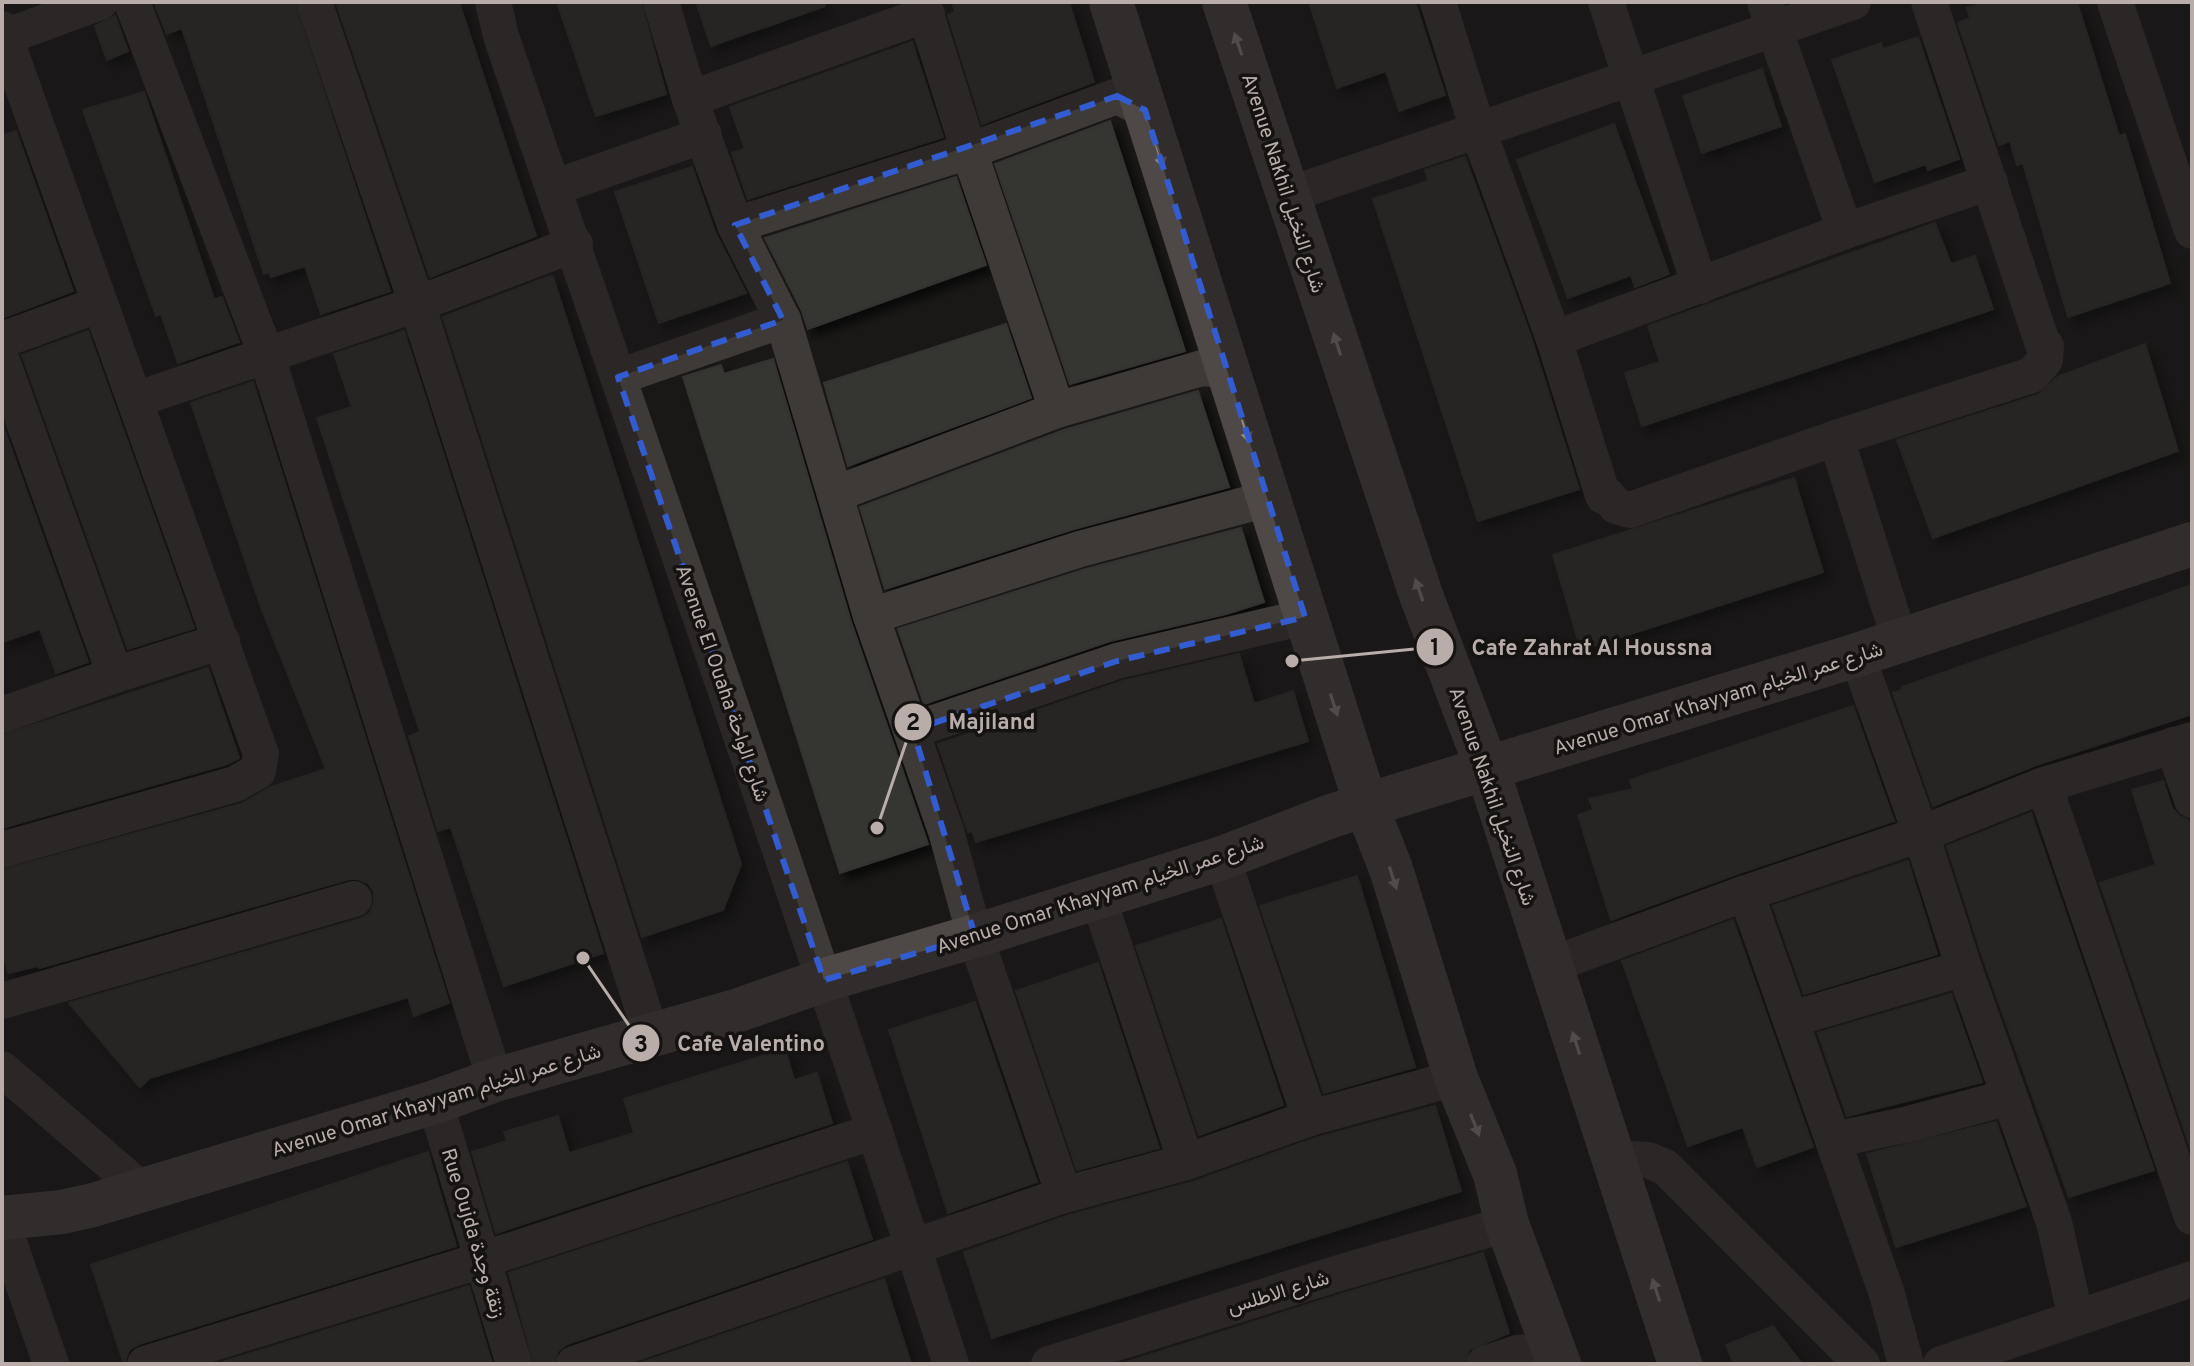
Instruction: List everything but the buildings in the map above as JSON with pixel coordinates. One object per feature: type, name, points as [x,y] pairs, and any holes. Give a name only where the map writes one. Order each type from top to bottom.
[{"type":"street","points":[[2,850],[235,784],[258,771],[261,763],[259,746],[222,641],[3,34],[100,2]]},
{"type":"street","points":[[132,2],[267,357],[495,1080]]},
{"type":"street","points":[[314,2],[417,304],[651,1034]]},
{"type":"street","name":"Avenue El Ouaha شارع الواحة","points":[[493,2],[501,36],[575,244],[951,1364]]},
{"type":"street","points":[[661,2],[690,99],[735,225],[783,320],[871,616],[913,730],[946,831],[975,936],[1064,1195]]},
{"type":"street","points":[[1111,2],[1366,805],[1391,869],[1456,1078],[1495,1174],[1507,1224],[1557,1357],[1517,1353],[1484,1364]]},
{"type":"street","name":"Avenue Nakhil شارع النخيل","points":[[1224,2],[1421,595],[1487,768],[1680,1364]]},
{"type":"street","points":[[1438,2],[1478,130],[1554,339],[1603,496],[1608,496],[1624,510],[2032,375],[2045,360],[2046,346],[2043,345],[1929,2]]},
{"type":"street","points":[[1606,2],[1700,286]]},
{"type":"street","points":[[1288,195],[1631,78],[1769,16],[1853,2]]},
{"type":"street","points":[[2115,2],[2192,231]]},
{"type":"street","points":[[690,99],[924,8],[1057,410]]},
{"type":"street","points":[[1769,16],[1845,231]]},
{"type":"street","points":[[735,225],[969,151],[1117,96],[1145,110]]},
{"type":"street","points":[[553,188],[704,135]]},
{"type":"street","points":[[1554,339],[1845,231],[1990,182]]},
{"type":"street","points":[[135,400],[417,304],[575,244]]},
{"type":"street","points":[[2,340],[100,304]]},
{"type":"street","points":[[618,377],[783,320]]},
{"type":"street","points":[[2,361],[115,675]]},
{"type":"street","points":[[835,494],[1057,410],[1202,368],[1226,370]]},
{"type":"street","points":[[1836,438],[1900,641]]},
{"type":"street","points":[[871,616],[1080,549],[1267,499]]},
{"type":"street","name":"Avenue Omar Khayyam شارع عمر الخيام","points":[[2,1220],[62,1212],[142,1190],[435,1102],[495,1080],[736,1011],[824,980],[1222,858],[1366,805],[1857,655],[2192,544]]},
{"type":"street","points":[[913,730],[1117,661],[1305,617]]},
{"type":"street","points":[[2,715],[222,641]]},
{"type":"street","points":[[1857,655],[2054,1222],[2076,1318]]},
{"type":"street","points":[[1551,965],[1746,893],[1921,834],[2044,785],[2183,742],[2192,800]]},
{"type":"street","points":[[2044,785],[2192,1217]]},
{"type":"street","points":[[1222,858],[1310,1118]]},
{"type":"street","points":[[1746,893],[1887,1294],[1906,1364]]},
{"type":"street","points":[[1098,897],[1186,1162]]},
{"type":"street","points":[[2,1001],[354,899]]},
{"type":"street","points":[[1792,1019],[1964,968]]},
{"type":"street","points":[[2,1069],[142,1190]]},
{"type":"street","points":[[574,1364],[1064,1195],[1186,1162],[1310,1118],[1456,1078]]},
{"type":"street","points":[[1833,1140],[1909,1124],[2009,1097]]},
{"type":"street","name":"Rue Oujda زنقة وجدة","points":[[435,1102],[514,1364]]},
{"type":"street","points":[[145,1364],[482,1260],[875,1131]]},
{"type":"street","points":[[1618,1171],[1632,1159],[1648,1160],[1665,1167],[1862,1364]]},
{"type":"street","points":[[2,1220],[51,1364]]},
{"type":"street","name":"شارع الاطلس","points":[[1049,1364],[1507,1224]]},
{"type":"street","points":[[1941,1364],[2192,1279]]},
{"type":"highlighted area","points":[[1117,96],[1145,110],[1305,617],[1117,661],[913,730],[975,936],[824,980],[618,377],[783,320],[735,225]]},
{"type":"place","name":"Cafe Zahrat Al Houssna","points":[[1292,661]]},
{"type":"place","name":"Majiland","points":[[877,828]]},
{"type":"place","name":"Cafe Valentino","points":[[583,958]]}]
